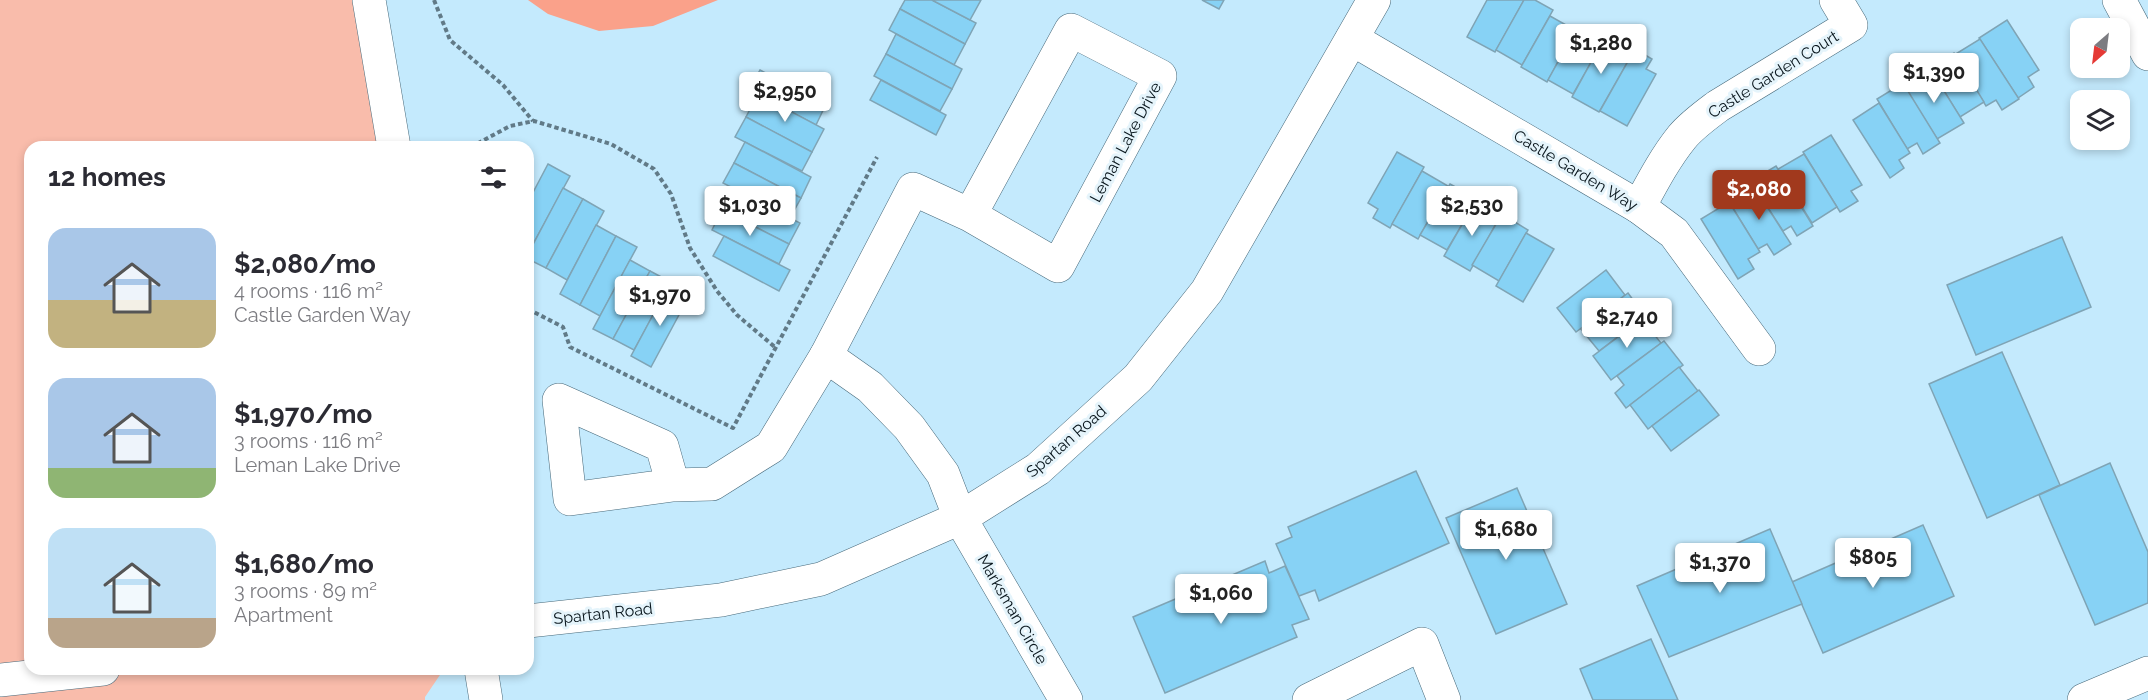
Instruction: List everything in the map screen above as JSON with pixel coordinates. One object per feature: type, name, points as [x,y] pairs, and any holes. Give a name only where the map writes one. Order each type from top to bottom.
[{"type":"street","points":[[369,0],[393,141]]},
{"type":"street","name":"Spartan Road","points":[[534,620],[721,600],[820,579],[960,518],[1038,469],[1138,378],[1207,291],[1374,0]]},
{"type":"street","name":"Castle Garden Court","points":[[1639,207],[1661,166],[1683,135],[1698,122],[1718,105],[1851,25],[1836,0]]},
{"type":"street","points":[[2119,0],[2148,54]]},
{"type":"street","name":"Leman Lake Drive","points":[[673,485],[711,484],[771,447],[826,357],[914,189],[970,215],[1058,266],[1160,76],[1071,30],[970,215]]},
{"type":"street","name":"Castle Garden Way","points":[[1352,39],[1639,207],[1674,233],[1759,349]]},
{"type":"street","points":[[826,357],[870,387],[909,427],[943,474],[960,518]]},
{"type":"street","name":"Marksman Circle","points":[[960,518],[1066,700]]},
{"type":"street","points":[[1310,700],[1422,644],[1444,700]]},
{"type":"street","points":[[2084,700],[2148,673]]},
{"type":"street","points":[[0,681],[52,675]]},
{"type":"street","points":[[482,675],[486,700]]},
{"type":"path","points":[[434,0],[450,40],[503,85],[534,121]]},
{"type":"path","points":[[482,141],[510,126],[534,121],[611,144],[654,169],[671,194],[690,248],[717,291],[737,315],[776,348]]},
{"type":"path","points":[[534,312],[563,327],[570,347],[733,428],[877,157]]},
{"type":"shaded area","points":[[0,0],[369,0],[393,141],[24,141],[24,675],[440,675],[425,700],[0,700]]},
{"type":"shaded area","points":[[528,0],[718,0],[653,26],[599,31],[548,14]]},
{"type":"building","points":[[905,0],[932,0],[976,23],[965,44],[900,9]]},
{"type":"building","points":[[932,0],[981,0],[970,20]]},
{"type":"building","points":[[1202,0],[1224,0],[1219,9]]},
{"type":"building","points":[[1487,0],[1524,0],[1495,52],[1467,37]]},
{"type":"building","points":[[1524,0],[1535,0],[1553,10],[1522,65],[1496,50]]},
{"type":"building","points":[[900,9],[965,44],[954,65],[889,30]]},
{"type":"building","points":[[1550,16],[1575,30],[1547,82],[1521,67]]},
{"type":"building","points":[[2007,20],[2039,70],[2028,77],[2034,87],[2018,98],[1979,38]]},
{"type":"building","points":[[1578,26],[1603,41],[1573,94],[1548,80]]},
{"type":"building","points":[[896,34],[962,69],[952,89],[886,54]]},
{"type":"building","points":[[1606,35],[1624,46],[1619,56],[1628,61],[1599,112],[1572,97]]},
{"type":"building","points":[[1980,39],[2019,99],[2002,110],[1996,100],[1986,106],[1954,55]]},
{"type":"building","points":[[1635,49],[1652,59],[1646,69],[1656,74],[1627,126],[1600,111]]},
{"type":"building","points":[[1954,53],[1984,102],[1960,117],[1930,68]]},
{"type":"building","points":[[886,54],[952,89],[940,111],[874,76]]},
{"type":"building","points":[[760,70],[826,104],[816,125],[749,90]]},
{"type":"building","points":[[1931,70],[1964,123],[1937,139],[1904,86]]},
{"type":"building","points":[[881,80],[946,115],[936,135],[870,100]]},
{"type":"building","points":[[1903,83],[1940,143],[1923,154],[1917,143],[1907,149],[1877,99]]},
{"type":"building","points":[[758,94],[824,129],[812,152],[746,117]]},
{"type":"building","points":[[1879,103],[1910,153],[1899,160],[1904,168],[1890,178],[1853,120]]},
{"type":"building","points":[[746,117],[812,152],[802,171],[735,137]]},
{"type":"building","points":[[1831,135],[1862,185],[1851,191],[1858,201],[1840,212],[1803,152]]},
{"type":"building","points":[[745,142],[811,177],[801,198],[734,163]]},
{"type":"building","points":[[1397,152],[1424,167],[1390,228],[1373,218],[1378,209],[1368,203]]},
{"type":"building","points":[[1804,154],[1837,207],[1812,223],[1778,169]]},
{"type":"building","points":[[734,163],[801,198],[790,218],[723,183]]},
{"type":"building","points":[[548,164],[570,176],[534,242],[534,191]]},
{"type":"building","points":[[1776,166],[1813,226],[1797,236],[1791,226],[1783,231],[1751,181]]},
{"type":"building","points":[[1422,171],[1448,186],[1418,239],[1392,224]]},
{"type":"building","points":[[1450,184],[1477,199],[1447,250],[1420,235]]},
{"type":"building","points":[[1753,185],[1791,244],[1774,255],[1767,244],[1758,249],[1728,200]]},
{"type":"building","points":[[563,188],[583,199],[546,268],[534,262],[534,243]]},
{"type":"building","points":[[734,189],[800,223],[789,244],[722,210]]},
{"type":"building","points":[[583,199],[604,211],[567,280],[546,268]]},
{"type":"building","points":[[1729,202],[1760,252],[1748,259],[1754,269],[1738,279],[1701,219]]},
{"type":"building","points":[[1474,204],[1499,218],[1470,271],[1444,256]]},
{"type":"building","points":[[722,210],[789,244],[779,264],[712,230]]},
{"type":"building","points":[[1502,214],[1528,230],[1499,281],[1472,265]]},
{"type":"building","points":[[596,225],[616,236],[580,305],[560,294]]},
{"type":"building","points":[[1526,233],[1554,249],[1523,302],[1496,286]]},
{"type":"building","points":[[616,236],[637,247],[600,316],[580,305]]},
{"type":"building","points":[[724,236],[790,270],[779,291],[713,256]]},
{"type":"building","points":[[2062,237],[2091,307],[1976,355],[1947,285]]},
{"type":"building","points":[[630,260],[650,271],[613,339],[593,329]]},
{"type":"building","points":[[1606,270],[1625,295],[1576,332],[1557,308]]},
{"type":"building","points":[[650,271],[671,282],[634,350],[613,339]]},
{"type":"building","points":[[668,287],[688,298],[651,367],[631,356]]},
{"type":"building","points":[[1628,293],[1645,316],[1599,351],[1581,329]]},
{"type":"building","points":[[1642,319],[1661,343],[1611,380],[1593,356]]},
{"type":"building","points":[[1664,341],[1683,365],[1626,408],[1615,393],[1624,385],[1617,376]]},
{"type":"building","points":[[2002,352],[2060,485],[1987,518],[1929,384]]},
{"type":"building","points":[[1679,367],[1698,391],[1648,429],[1630,405]]},
{"type":"building","points":[[1699,390],[1719,415],[1671,451],[1652,426]]},
{"type":"building","points":[[2110,463],[2148,552],[2148,603],[2095,625],[2039,495]]},
{"type":"building","points":[[1416,471],[1449,543],[1319,601],[1315,590],[1299,596],[1276,544],[1292,537],[1288,527]]},
{"type":"building","points":[[1517,488],[1567,604],[1496,634],[1446,518]]},
{"type":"building","points":[[1923,525],[1954,596],[1823,653],[1792,582]]},
{"type":"building","points":[[1770,529],[1802,604],[1669,657],[1637,586]]},
{"type":"building","points":[[1265,561],[1269,573],[1285,566],[1309,619],[1292,625],[1297,637],[1165,693],[1133,617]]},
{"type":"building","points":[[1651,639],[1678,700],[1593,700],[1580,669]]}]
